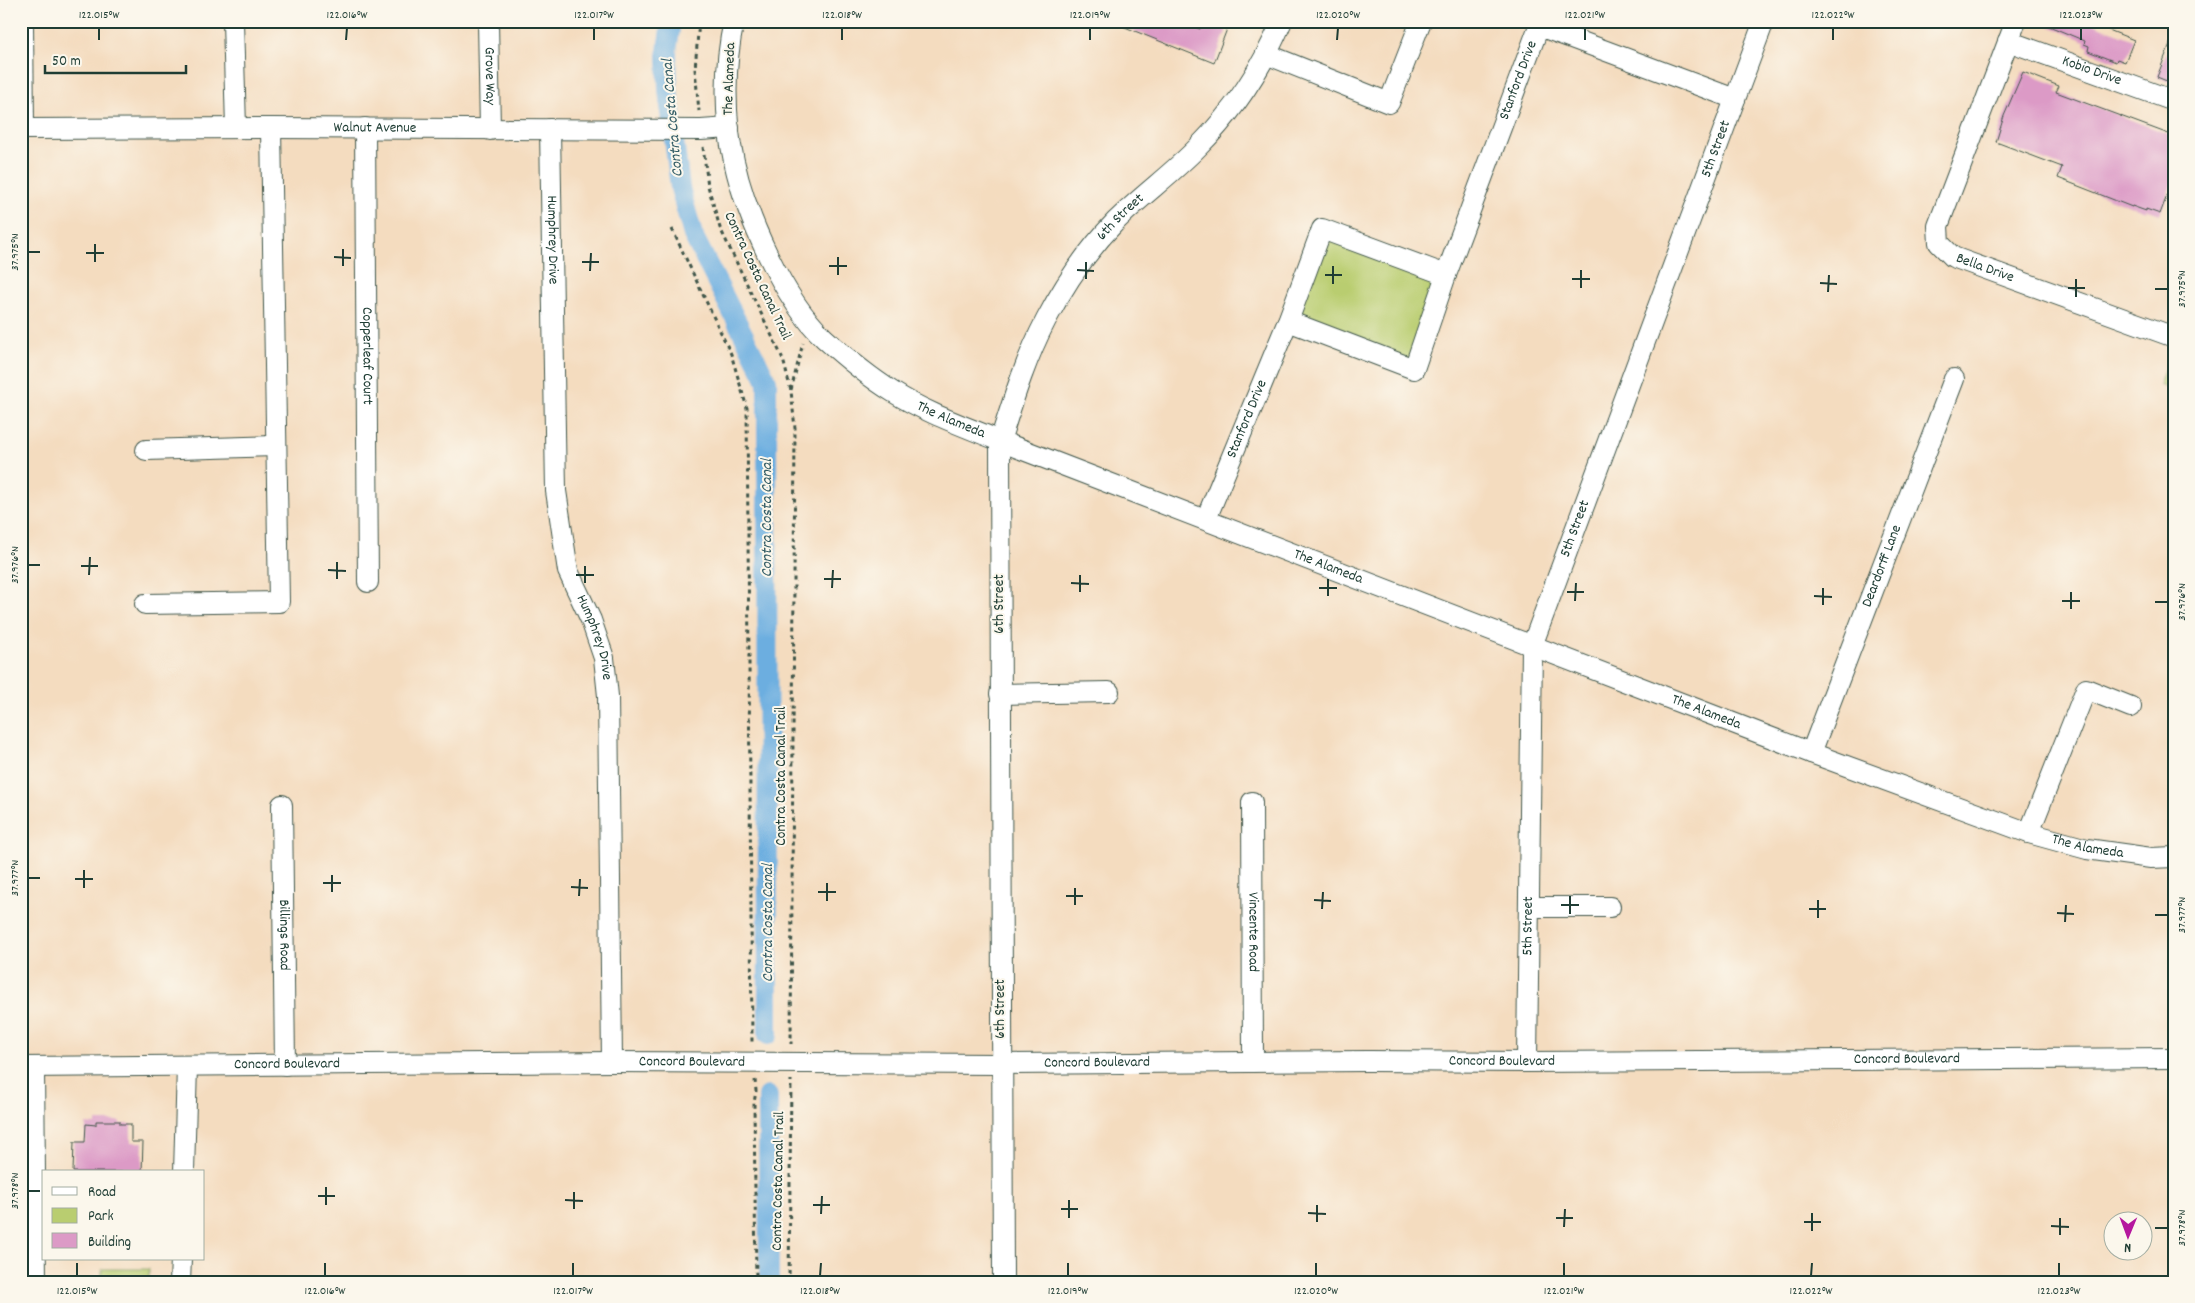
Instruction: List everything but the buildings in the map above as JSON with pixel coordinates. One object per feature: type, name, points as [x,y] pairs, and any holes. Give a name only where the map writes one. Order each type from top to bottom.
[{"type":"street","points":[[23,21],[23,129]]},
{"type":"street","points":[[233,21],[236,128]]},
{"type":"street","name":"Grove Way","points":[[488,21],[490,130]]},
{"type":"street","name":"The Alameda","points":[[734,21],[727,74],[729,128],[734,161],[764,248],[782,284],[824,338],[893,392],[945,419],[1811,753],[2029,833],[2087,849],[2151,858],[2174,857]]},
{"type":"street","name":"6th Street","points":[[1003,1282],[1000,440],[1020,381],[1045,320],[1075,272],[1117,221],[1199,147],[1233,107],[1266,54],[1282,21]]},
{"type":"street","points":[[1266,54],[1389,103],[1421,21]]},
{"type":"street","name":"5th Street","points":[[1527,1062],[1532,646],[1764,21]]},
{"type":"street","name":"Bella Drive","points":[[2016,21],[1938,226],[1939,243],[1953,257],[2174,337]]},
{"type":"street","name":"Stanford Drive","points":[[1288,321],[1414,369],[1446,275],[1539,26],[1735,99]]},
{"type":"street","name":"Kobio Drive","points":[[2008,41],[2174,102]]},
{"type":"street","points":[[145,604],[279,602],[271,128]]},
{"type":"street","name":"Walnut Avenue","points":[[23,129],[364,128],[701,130],[729,128]]},
{"type":"street","name":"Copperleaf Court","points":[[364,128],[368,582]]},
{"type":"street","name":"Humphrey Drive","points":[[550,129],[556,491],[568,571],[591,620],[604,658],[608,696],[612,1062]]},
{"type":"street","name":"Stanford Drive","points":[[1206,519],[1288,321],[1322,229],[1446,275]]},
{"type":"street","name":"Deardorff Lane","points":[[1811,753],[1954,379]]},
{"type":"street","points":[[146,450],[276,446]]},
{"type":"street","points":[[2029,833],[2086,689],[2131,707]]},
{"type":"street","points":[[1000,694],[1108,692]]},
{"type":"street","name":"Vincente Road","points":[[1252,802],[1254,1062]]},
{"type":"street","name":"Billings Road","points":[[282,805],[285,1065]]},
{"type":"street","points":[[1529,907],[1610,907]]},
{"type":"street","name":"Concord Boulevard","points":[[28,1067],[612,1062],[1001,1064],[2174,1058]]},
{"type":"street","points":[[184,1170],[187,1066]]},
{"type":"street","points":[[28,1067],[36,1282]]},
{"type":"street","points":[[180,1282],[181,1260]]},
{"type":"path","name":"Contra Costa Canal Trail","points":[[699,21],[694,69],[708,186],[720,228],[783,360],[791,391],[794,428],[789,1282]]},
{"type":"path","points":[[672,229],[732,354],[747,408],[751,1027],[756,1091],[754,1103],[756,1282]]},
{"type":"path","name":"Contra Costa Canal Trail","points":[[791,391],[809,320]]},
{"type":"green space","points":[[1322,229],[1446,275],[1414,369],[1288,321]]},
{"type":"green space","points":[[2170,352],[2174,353],[2174,391],[2159,385]]},
{"type":"green space","points":[[102,1269],[149,1269],[149,1282],[102,1282]]},
{"type":"waterway","name":"Contra Costa Canal","points":[[671,21],[667,52],[668,90],[680,188],[693,235],[767,381],[768,1035]]},
{"type":"waterway","name":"Contra Costa Canal","points":[[768,1096],[769,1282]]}]
